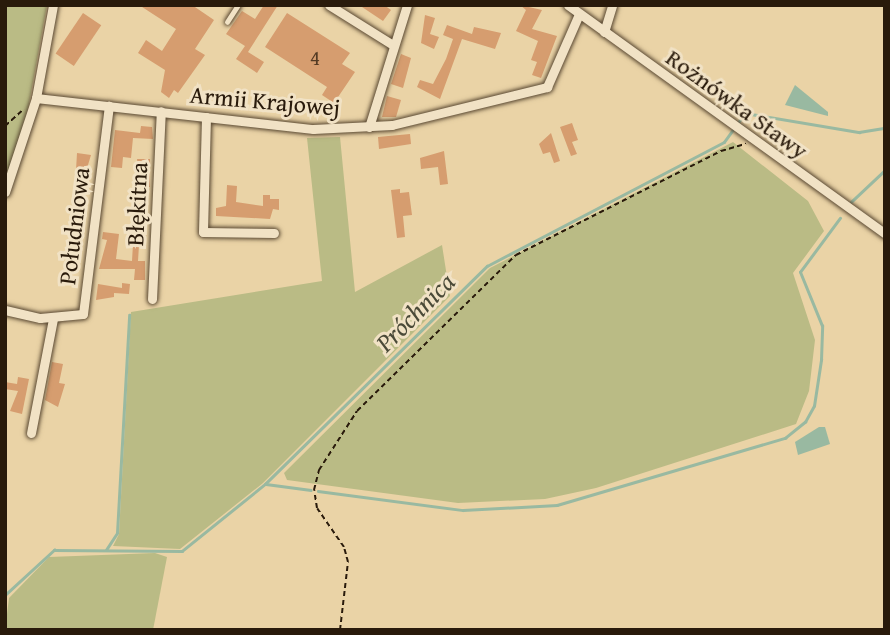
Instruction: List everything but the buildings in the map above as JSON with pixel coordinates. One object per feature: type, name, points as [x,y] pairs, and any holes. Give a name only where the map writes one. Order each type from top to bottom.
[{"type":"street","points":[[5,192],[36,98],[53,5]]},
{"type":"street","points":[[329,5],[393,45]]},
{"type":"street","points":[[369,127],[407,5]]},
{"type":"street","name":"Rożnówka Stawy","points":[[568,5],[885,234]]},
{"type":"street","points":[[604,32],[612,5]]},
{"type":"street","name":"Armii Krajowej","points":[[36,98],[322,130],[401,124],[430,113],[547,88],[579,14]]},
{"type":"street","name":"Południowa","points":[[5,310],[53,318],[83,314],[109,106]]},
{"type":"street","name":"Błękitna","points":[[152,299],[161,111]]},
{"type":"street","points":[[206,117],[204,232],[274,233]]},
{"type":"street","points":[[32,433],[53,318]]},
{"type":"lane","points":[[227,22],[238,5]]},
{"type":"path","points":[[5,126],[20,109],[32,109]]},
{"type":"path","points":[[340,630],[348,562],[344,547],[317,508],[314,490],[318,470],[356,411],[516,255],[721,151],[745,146],[750,138]]},
{"type":"shaded area","points":[[5,5],[47,5],[28,109],[5,181]]},
{"type":"shaded area","points":[[795,85],[828,112],[828,116],[785,105]]},
{"type":"shaded area","points":[[340,137],[355,292],[442,245],[450,296],[263,483],[180,549],[113,546],[119,534],[131,312],[322,281],[307,138]]},
{"type":"shaded area","points":[[733,142],[808,201],[824,231],[793,273],[815,340],[809,391],[796,424],[596,488],[545,499],[458,503],[287,480],[284,473],[490,268]]},
{"type":"shaded area","points":[[819,427],[825,427],[830,444],[798,455],[795,442]]},
{"type":"shaded area","points":[[155,553],[167,557],[153,630],[5,630],[9,598],[49,557]]},
{"type":"waterway","name":"Próchnica","points":[[5,595],[54,550],[182,551],[265,484],[487,266],[724,142],[745,113],[859,132],[885,128]]},
{"type":"waterway","points":[[851,202],[885,170]]},
{"type":"waterway","points":[[318,491],[463,510],[557,505],[785,438],[805,422],[814,406],[821,360],[822,326],[800,272],[840,218]]},
{"type":"waterway","points":[[106,550],[117,533],[129,315]]},
{"type":"waterway","points":[[266,484],[311,490]]}]
